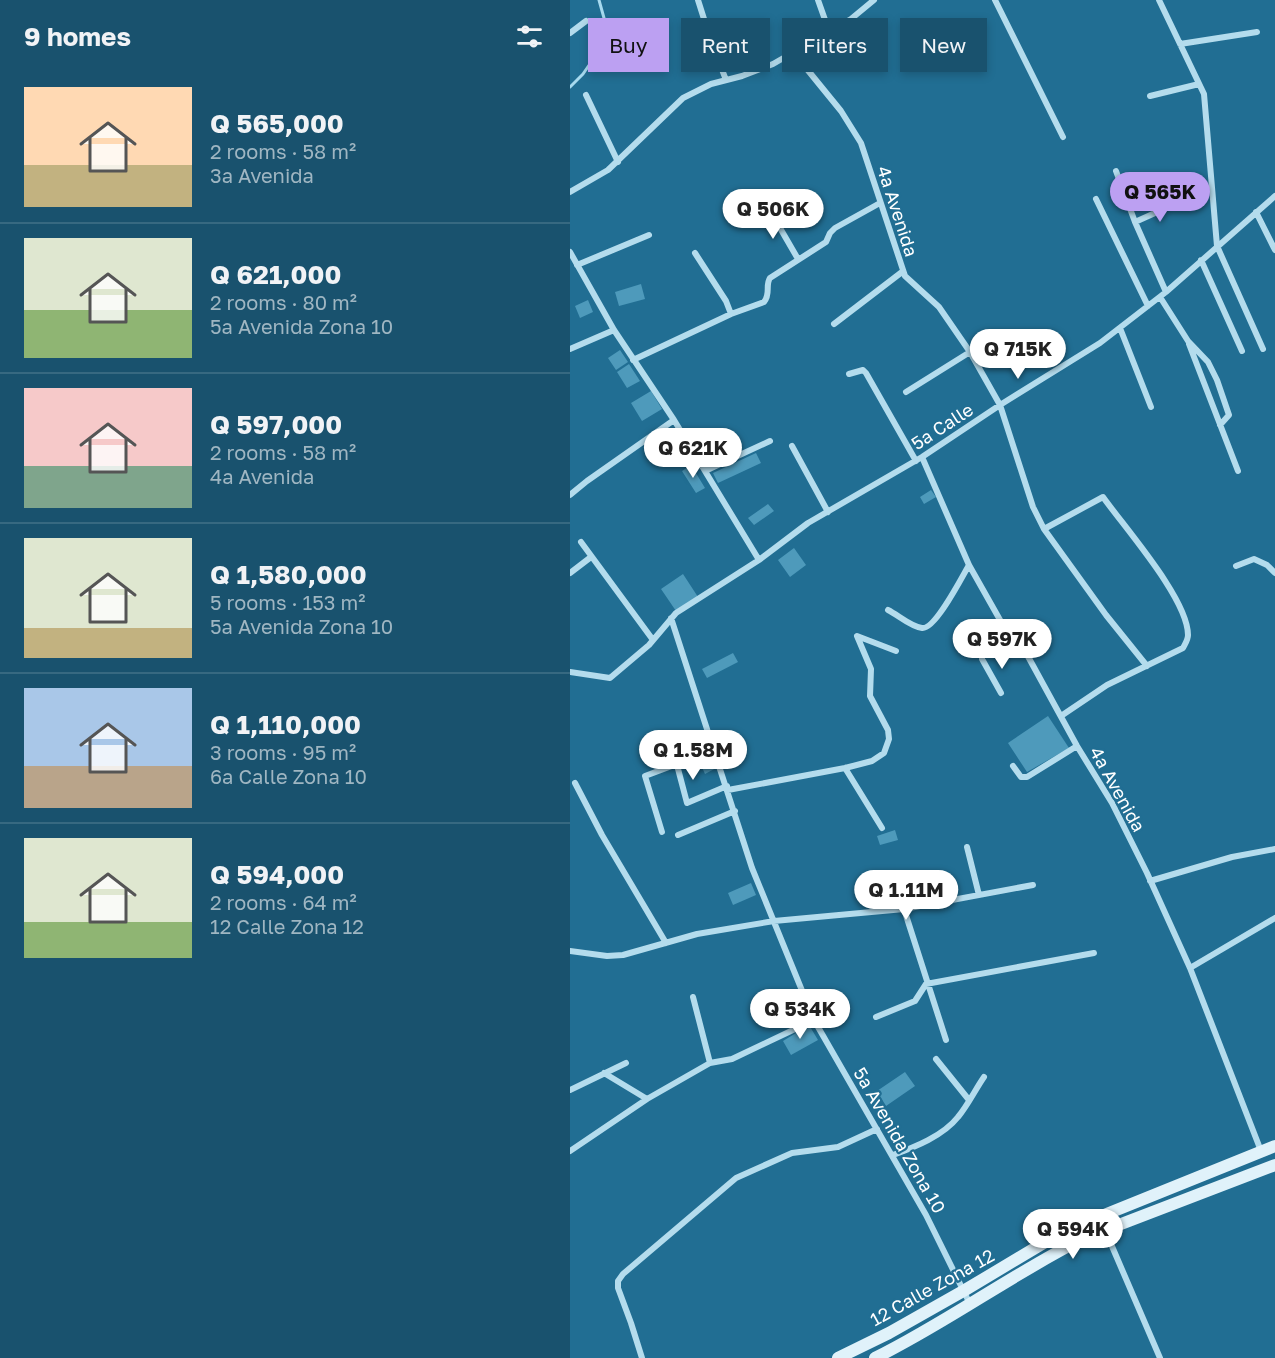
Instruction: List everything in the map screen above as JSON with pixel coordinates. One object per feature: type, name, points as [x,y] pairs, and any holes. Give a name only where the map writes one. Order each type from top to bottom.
[{"type":"street","points":[[698,0],[726,80]]},
{"type":"street","points":[[818,0],[824,18]]},
{"type":"street","points":[[862,0],[865,8]]},
{"type":"street","points":[[852,18],[873,0]]},
{"type":"street","points":[[996,0],[1063,137]]},
{"type":"street","points":[[1159,0],[1199,84],[1206,106],[1217,246],[1263,349]]},
{"type":"street","points":[[570,33],[586,21]]},
{"type":"street","points":[[1180,44],[1257,32]]},
{"type":"street","points":[[570,192],[618,162],[683,98],[696,90],[764,68],[782,57]]},
{"type":"street","name":"4a Avenida","points":[[810,72],[841,111],[861,143],[902,272],[939,307],[970,352],[1000,405],[1033,507],[1044,529],[1106,615],[1147,666]]},
{"type":"street","points":[[1150,96],[1199,84]]},
{"type":"street","points":[[586,95],[618,162]]},
{"type":"street","points":[[1116,171],[1135,222],[1166,292]]},
{"type":"street","name":"5a Calle","points":[[570,672],[610,678],[653,640],[670,618],[759,560],[808,523],[919,459],[1100,343],[1166,292],[1275,196]]},
{"type":"street","points":[[1096,199],[1148,306]]},
{"type":"street","points":[[633,360],[731,314],[765,302],[770,278],[825,242],[835,228],[880,203]]},
{"type":"street","points":[[1135,222],[1175,204]]},
{"type":"street","points":[[743,214],[762,206],[769,208],[798,259]]},
{"type":"street","points":[[1256,212],[1275,250]]},
{"type":"street","points":[[577,265],[649,235]]},
{"type":"street","points":[[570,252],[614,330],[674,420],[759,560]]},
{"type":"street","points":[[695,253],[726,301],[731,314]]},
{"type":"street","points":[[1201,260],[1242,351]]},
{"type":"street","points":[[834,324],[902,272]]},
{"type":"street","points":[[1160,297],[1188,341],[1238,471]]},
{"type":"street","points":[[1120,328],[1151,407]]},
{"type":"street","points":[[570,349],[614,330]]},
{"type":"street","points":[[1188,341],[1205,357],[1217,380],[1229,415],[1220,425]]},
{"type":"street","points":[[906,392],[970,352]]},
{"type":"street","name":"4a Avenida","points":[[849,374],[858,369],[866,373],[919,459],[969,565],[995,613],[1010,633],[1019,640],[1077,746],[1112,803],[1190,968],[1260,1151]]},
{"type":"street","points":[[570,495],[586,481],[674,420]]},
{"type":"street","points":[[705,471],[770,441]]},
{"type":"street","points":[[792,446],[828,512]]},
{"type":"street","points":[[1044,529],[1103,497],[1170,590],[1186,624],[1187,641],[1183,648],[1107,685],[1061,716]]},
{"type":"street","points":[[581,542],[653,640]]},
{"type":"street","points":[[570,573],[591,557]]},
{"type":"street","points":[[1236,566],[1254,559],[1267,565],[1275,573]]},
{"type":"street","points":[[888,610],[920,628],[929,627],[940,614],[969,565]]},
{"type":"street","name":"5a Avenida Zona 10","points":[[670,618],[752,868],[814,1020],[893,1155],[965,1290],[970,1304]]},
{"type":"street","points":[[1001,693],[982,659],[982,654],[1010,633]]},
{"type":"street","points":[[677,765],[687,803],[727,788],[845,768],[879,758],[884,753],[889,739],[886,725],[870,696],[871,669],[857,636],[896,651]]},
{"type":"street","points":[[1013,766],[1021,777],[1027,777],[1077,746]]},
{"type":"street","points":[[662,832],[645,776],[714,750]]},
{"type":"street","points":[[845,768],[882,828]]},
{"type":"street","points":[[575,783],[602,835],[666,943]]},
{"type":"street","points":[[678,835],[735,811]]},
{"type":"street","points":[[967,847],[979,895]]},
{"type":"street","points":[[1150,881],[1232,857],[1275,849]]},
{"type":"street","points":[[570,951],[607,956],[623,955],[698,934],[774,921],[904,909],[1033,885]]},
{"type":"street","points":[[904,909],[926,984],[946,1040]]},
{"type":"street","points":[[1190,968],[1275,918]]},
{"type":"street","points":[[926,984],[1094,953]]},
{"type":"street","points":[[876,1017],[915,1001],[926,984]]},
{"type":"street","points":[[693,997],[710,1063]]},
{"type":"street","points":[[570,1151],[647,1099],[710,1063],[732,1059],[814,1020]]},
{"type":"street","points":[[936,1059],[969,1100]]},
{"type":"street","points":[[570,1090],[626,1063]]},
{"type":"street","points":[[604,1073],[647,1099]]},
{"type":"street","points":[[893,1155],[909,1149],[949,1126],[958,1117],[984,1077]]},
{"type":"street","points":[[642,1358],[632,1323],[618,1288],[618,1281],[623,1274],[736,1178],[792,1153],[838,1147],[877,1129]]},
{"type":"street","name":"12 Calle Zona 12","points":[[838,1358],[890,1333],[1062,1232],[1275,1146]]},
{"type":"street","name":"12 Calle Zona 12","points":[[875,1358],[908,1342],[1056,1252],[1105,1229],[1275,1165]]},
{"type":"street","points":[[1177,1185],[1183,1199]]},
{"type":"street","points":[[1105,1229],[1160,1358]]},
{"type":"building","points":[[641,284],[645,299],[619,306],[615,292]]},
{"type":"building","points":[[588,300],[593,312],[580,318],[575,306]]},
{"type":"building","points":[[620,350],[628,362],[616,370],[608,358]]},
{"type":"building","points":[[629,364],[640,381],[627,388],[617,372]]},
{"type":"building","points":[[651,391],[662,409],[642,421],[631,403]]},
{"type":"building","points":[[756,453],[761,463],[718,483],[713,473]]},
{"type":"building","points":[[691,465],[705,488],[696,493],[682,471]]},
{"type":"building","points":[[931,490],[936,497],[924,504],[920,497]]},
{"type":"building","points":[[768,504],[774,511],[754,525],[748,518]]},
{"type":"building","points":[[794,548],[806,565],[790,577],[778,560]]},
{"type":"building","points":[[683,574],[698,597],[676,611],[661,589]]},
{"type":"building","points":[[733,653],[738,662],[707,678],[702,669]]},
{"type":"building","points":[[1048,716],[1069,748],[1027,772],[1008,743]]},
{"type":"building","points":[[711,758],[716,768],[705,774],[700,763]]},
{"type":"building","points":[[895,830],[898,840],[880,845],[877,836]]},
{"type":"building","points":[[751,883],[756,895],[733,905],[728,893]]},
{"type":"building","points":[[809,1025],[818,1040],[791,1055],[783,1041]]},
{"type":"building","points":[[905,1072],[915,1086],[886,1106],[877,1091]]},
{"type":"waterway","points":[[570,87],[583,74],[609,36],[599,0]]}]
